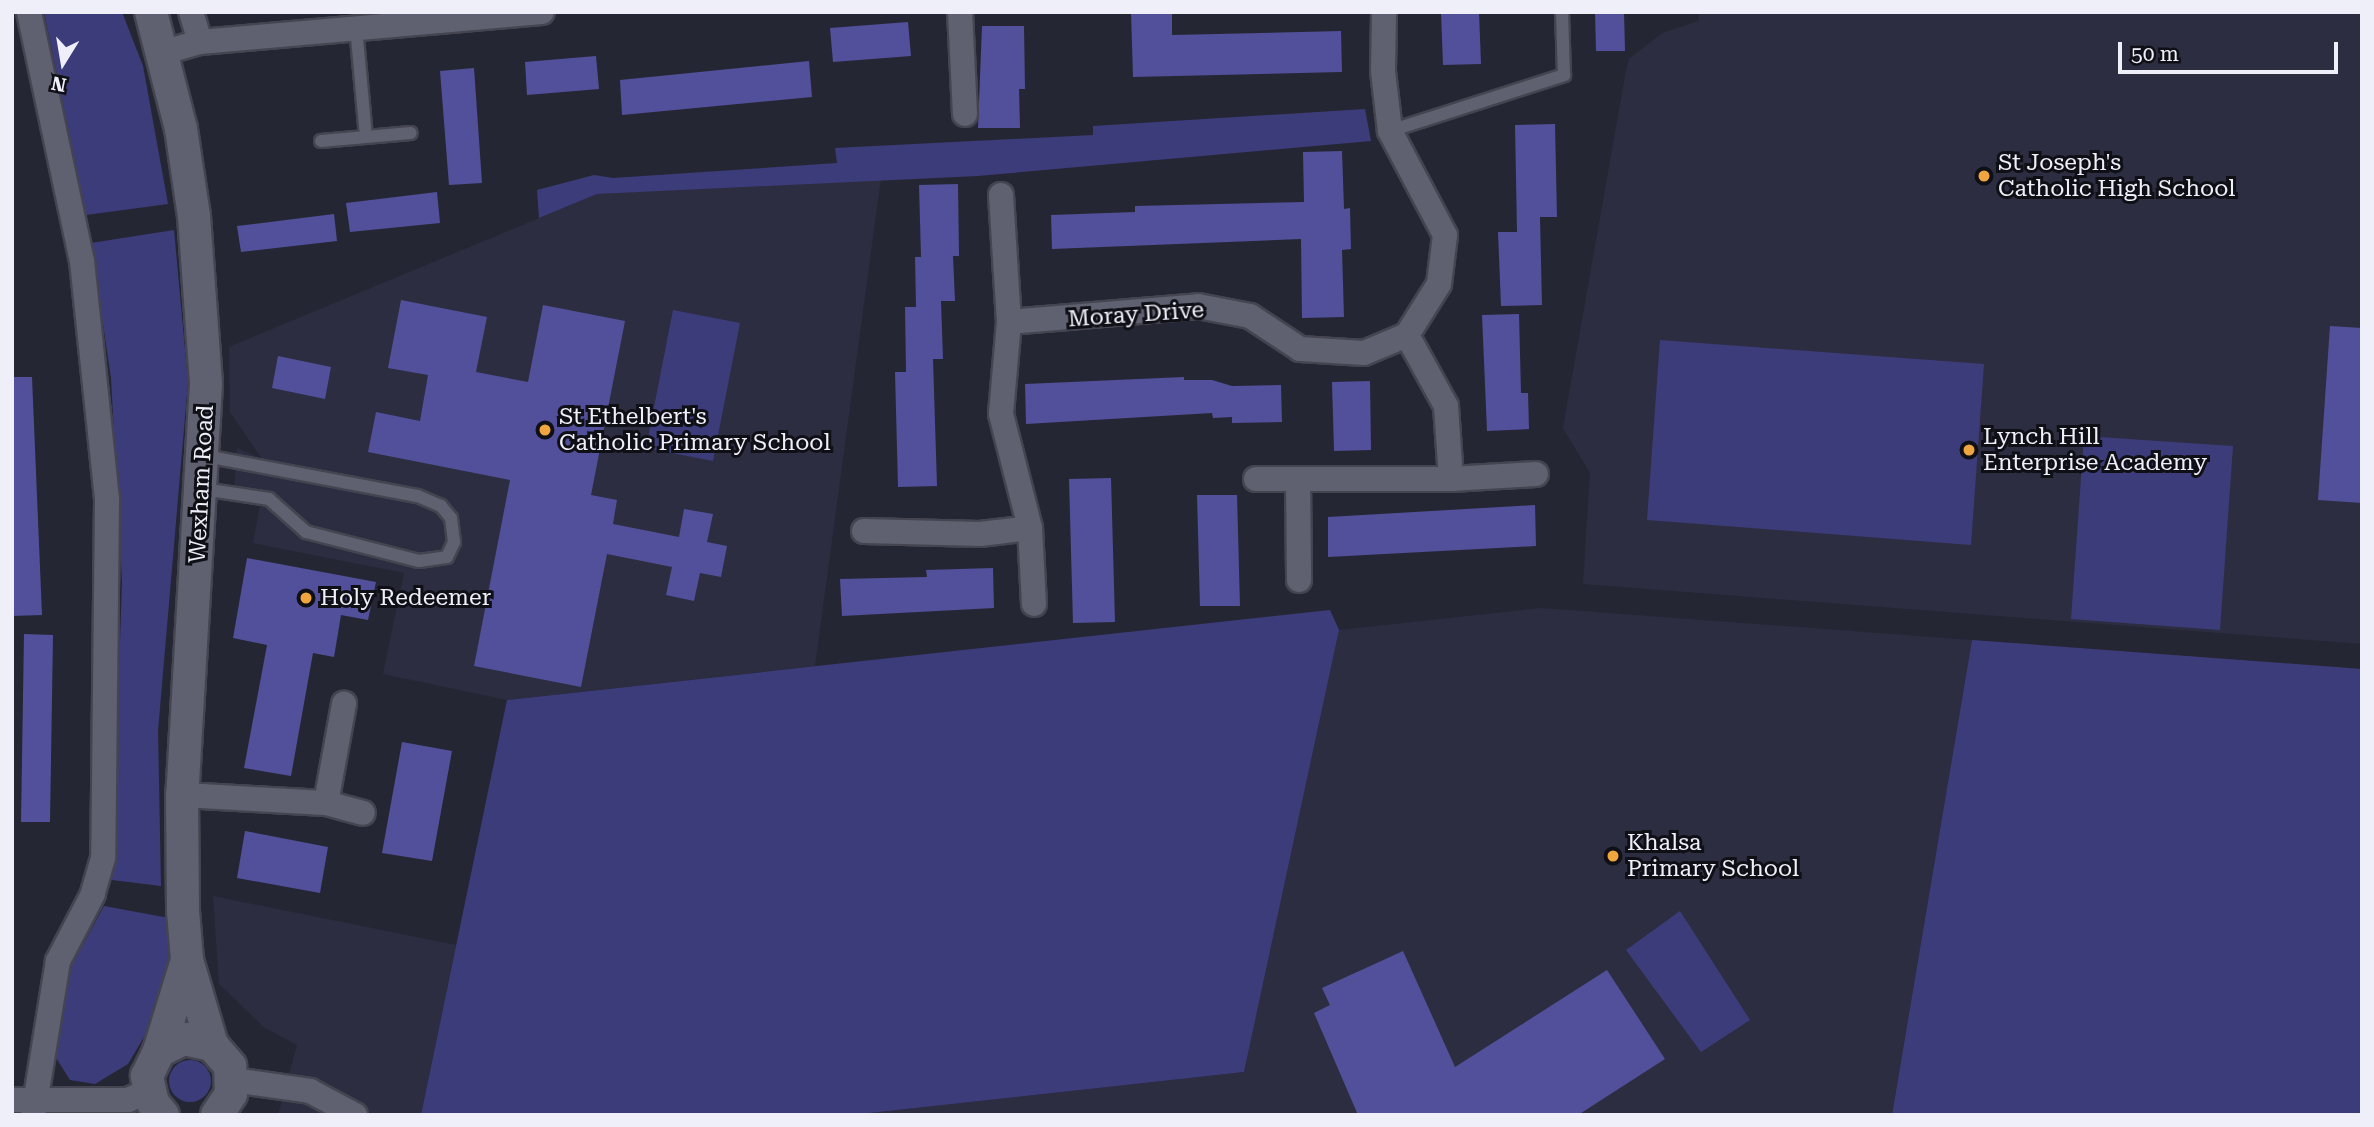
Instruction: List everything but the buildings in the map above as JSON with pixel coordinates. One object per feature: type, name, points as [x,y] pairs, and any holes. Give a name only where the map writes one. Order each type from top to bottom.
[{"type":"street","points":[[29,12],[82,261],[107,500],[103,858],[93,894],[58,961],[26,1106],[128,1100],[155,1103]]},
{"type":"street","name":"Wexham Road","points":[[151,12],[165,52],[194,216],[206,384],[205,456],[182,795],[187,960],[212,1045],[223,1054],[233,1080]]},
{"type":"street","points":[[191,12],[200,42]]},
{"type":"street","points":[[165,52],[200,42],[542,12]]},
{"type":"street","points":[[960,12],[965,114]]},
{"type":"street","points":[[1384,12],[1382,71],[1390,131],[1445,235],[1439,284],[1407,335],[1446,406],[1451,480]]},
{"type":"street","points":[[1001,195],[1009,322],[1001,414],[1030,528],[1034,604]]},
{"type":"street","name":"Moray Drive","points":[[1009,322],[1198,306],[1251,316],[1300,349],[1364,353],[1407,335]]},
{"type":"street","points":[[1256,478],[1451,480],[1536,474]]},
{"type":"street","points":[[1298,479],[1299,580]]},
{"type":"street","points":[[864,531],[980,534],[1030,528]]},
{"type":"street","points":[[326,803],[344,704]]},
{"type":"street","points":[[182,795],[326,803],[363,813]]},
{"type":"street","name":"Wexham Road","points":[[155,1103],[147,1076],[159,1051],[187,960]]},
{"type":"street","points":[[159,1051],[184,1039],[212,1045]]},
{"type":"street","points":[[217,1115],[232,1094],[233,1080],[310,1091],[355,1115]]},
{"type":"lane","points":[[1390,131],[1564,75],[1562,13]]},
{"type":"lane","points":[[356,27],[366,137]]},
{"type":"lane","points":[[321,141],[411,133]]},
{"type":"lane","points":[[203,489],[269,499],[306,532],[419,561],[447,557],[454,542],[446,512],[416,496],[205,456]]},
{"type":"shaded area","points":[[44,12],[122,12],[143,66],[168,204],[86,215]]},
{"type":"shaded area","points":[[1699,12],[2362,12],[2362,644],[1583,584],[1590,473],[1563,428],[1625,76],[1629,59],[1662,33],[1699,21]]},
{"type":"shaded area","points":[[1365,109],[1371,141],[978,176],[597,194],[539,218],[537,190],[594,175],[613,178],[837,163],[835,148],[1093,135],[1093,126]]},
{"type":"shaded area","name":"St Ethelbert's Catholic Primary School","points":[[881,178],[815,666],[507,700],[383,674],[404,573],[253,543],[262,494],[249,488],[234,494],[237,448],[262,459],[230,412],[229,347],[597,194]]},
{"type":"shaded area","points":[[174,230],[188,382],[158,731],[161,886],[112,880],[122,582],[111,378],[91,243]]},
{"type":"shaded area","points":[[673,310],[740,323],[713,461],[646,448]]},
{"type":"shaded area","points":[[1660,340],[1984,364],[1971,545],[1647,520]]},
{"type":"shaded area","points":[[2084,436],[2233,446],[2220,630],[2071,619]]},
{"type":"shaded area","name":"Khalsa Primary School","points":[[1541,608],[1972,640],[1892,1115],[851,1115],[1244,1072],[1339,630]]},
{"type":"shaded area","points":[[1330,610],[1339,630],[1244,1072],[851,1115],[421,1115],[507,700]]},
{"type":"shaded area","points":[[1972,640],[2362,669],[2362,1115],[1892,1115]]},
{"type":"shaded area","points":[[213,896],[456,945],[421,1115],[278,1115],[297,1045],[265,1028],[219,984]]},
{"type":"shaded area","points":[[104,906],[169,918],[169,967],[154,1020],[128,1064],[95,1084],[70,1080],[55,1056],[59,1003],[73,963]]},
{"type":"shaded area","points":[[1680,911],[1750,1020],[1701,1052],[1626,950]]},
{"type":"shaded area","points":[[190,1060],[205,1066],[211,1081],[205,1096],[190,1102],[175,1096],[169,1081],[175,1066]]},
{"type":"place","name":"St Joseph's Catholic High School","points":[[1984,176]]},
{"type":"place","name":"St Ethelbert's Catholic Primary School","points":[[545,430]]},
{"type":"place","name":"Lynch Hill Enterprise Academy","points":[[1969,450]]},
{"type":"place","name":"Holy Redeemer","points":[[306,598]]},
{"type":"place","name":"Khalsa Primary School","points":[[1613,856]]}]
